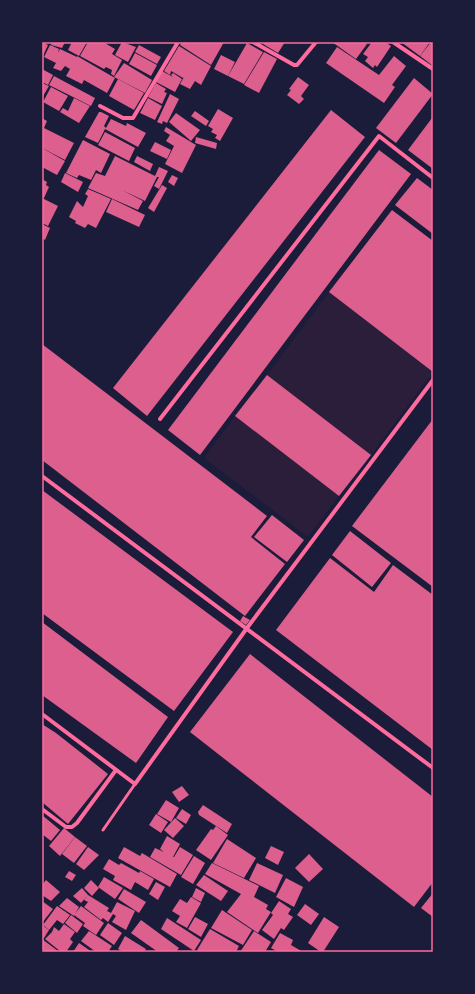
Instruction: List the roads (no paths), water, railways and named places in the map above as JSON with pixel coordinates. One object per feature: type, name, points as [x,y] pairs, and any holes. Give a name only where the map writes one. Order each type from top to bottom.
[{"type":"street","points":[[100,106],[123,118],[134,118],[178,42]]},
{"type":"street","points":[[254,42],[294,65],[298,65],[316,42]]},
{"type":"street","points":[[393,42],[433,69]]},
{"type":"street","points":[[160,419],[379,136],[433,178]]},
{"type":"street","points":[[42,714],[135,784],[247,628],[433,380]]},
{"type":"street","points":[[42,476],[433,768]]},
{"type":"street","points":[[42,809],[66,827],[72,827],[77,823],[116,770]]},
{"type":"lane","points":[[103,830],[135,784]]}]
